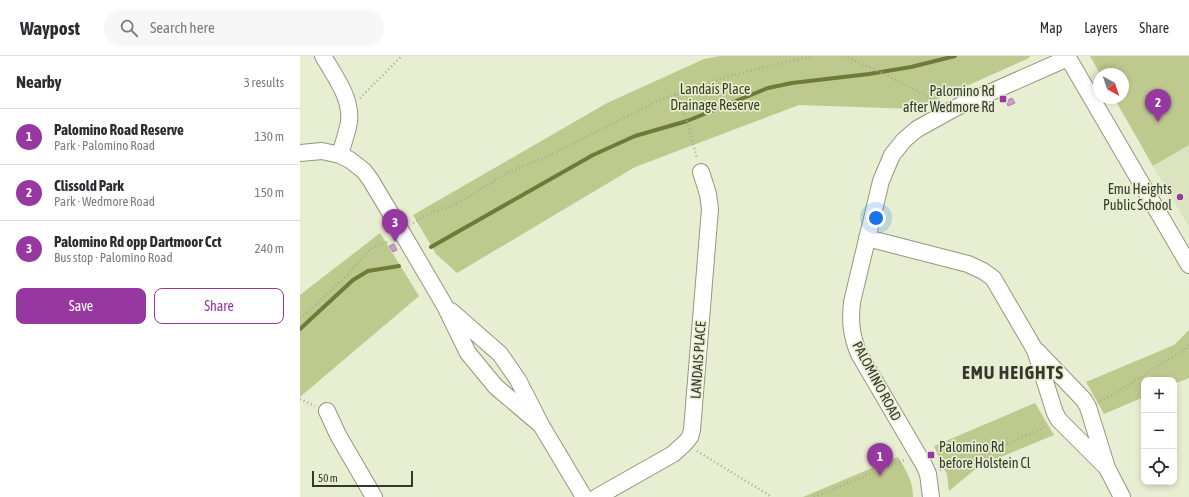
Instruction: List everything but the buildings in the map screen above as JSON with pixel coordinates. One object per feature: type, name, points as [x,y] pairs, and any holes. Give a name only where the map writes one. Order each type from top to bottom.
[{"type":"street","points":[[323,56],[340,86],[348,104],[349,121],[340,156]]},
{"type":"street","points":[[1067,57],[1189,265]]},
{"type":"street","name":"PALOMINO ROAD","points":[[931,497],[928,474],[918,454],[864,364],[852,336],[850,321],[852,302],[884,173],[892,155],[904,140],[925,124],[955,108],[1067,57]]},
{"type":"street","points":[[300,153],[322,151],[340,156],[357,165],[370,179],[445,306],[468,353],[496,387],[541,425]]},
{"type":"street","name":"LANDAIS PLACE","points":[[597,497],[673,454],[690,437],[694,424],[710,209],[708,194],[700,172]]},
{"type":"street","points":[[867,238],[968,264],[983,271],[993,278],[1035,350],[1055,413],[1059,420],[1107,468]]},
{"type":"street","points":[[445,306],[500,354],[518,380],[541,425],[584,497]]},
{"type":"street","points":[[1035,350],[1084,400],[1088,407],[1107,468],[1122,497]]},
{"type":"street","points":[[327,410],[338,435],[374,497]]},
{"type":"path","points":[[348,104],[358,100],[402,56]]},
{"type":"path","points":[[411,225],[430,213],[449,207],[465,199],[507,173],[548,156],[657,101],[725,77],[812,56]]},
{"type":"path","points":[[844,56],[880,72],[930,98],[941,100]]},
{"type":"path","points":[[676,95],[687,121],[700,172]]},
{"type":"path","points":[[300,318],[348,274],[370,250],[392,240]]},
{"type":"path","points":[[685,443],[772,497]]},
{"type":"path","points":[[814,497],[918,454]]},
{"type":"shaded area","name":"Emu Heights Public School","points":[[1189,145],[1189,227],[1153,166]]},
{"type":"green space","name":"Landais Place Drainage Reserve","points":[[720,56],[1030,56],[1029,58],[915,109],[799,105],[635,167],[457,273],[436,254],[413,215],[607,103],[704,59]]},
{"type":"green space","points":[[1090,56],[1189,56],[1189,145],[1153,166],[1117,104],[1129,104],[1129,68],[1097,68]]},
{"type":"green space","points":[[380,233],[419,296],[300,397],[300,295]]},
{"type":"green space","points":[[1189,330],[1189,378],[1177,383],[1177,377],[1141,377],[1141,398],[1104,414],[1086,382],[1174,345]]},
{"type":"green space","points":[[1035,403],[1054,435],[979,466],[949,491],[947,475],[934,446]]},
{"type":"green space","points":[[898,457],[910,481],[913,497],[803,497]]},
{"type":"waterway","points":[[431,247],[593,155],[635,136],[687,121],[768,88],[792,83],[869,74],[911,67],[955,56]]},
{"type":"waterway","points":[[300,329],[353,280],[368,271],[399,266]]},
{"type":"place","name":"Palomino Rd after Wedmore Rd","points":[[1003,99]]},
{"type":"place","name":"Clissold Park","points":[[1158,122]]},
{"type":"place","name":"Emu Heights Public School","points":[[1180,197]]},
{"type":"place","name":"Palomino Rd opp Dartmoor Cct","points":[[395,242]]},
{"type":"place","name":"Palomino Rd before Holstein Cl","points":[[931,455]]},
{"type":"place","name":"Palomino Road Reserve","points":[[880,476]]},
{"type":"district","name":"EMU HEIGHTS","points":[[1013,373]]}]
